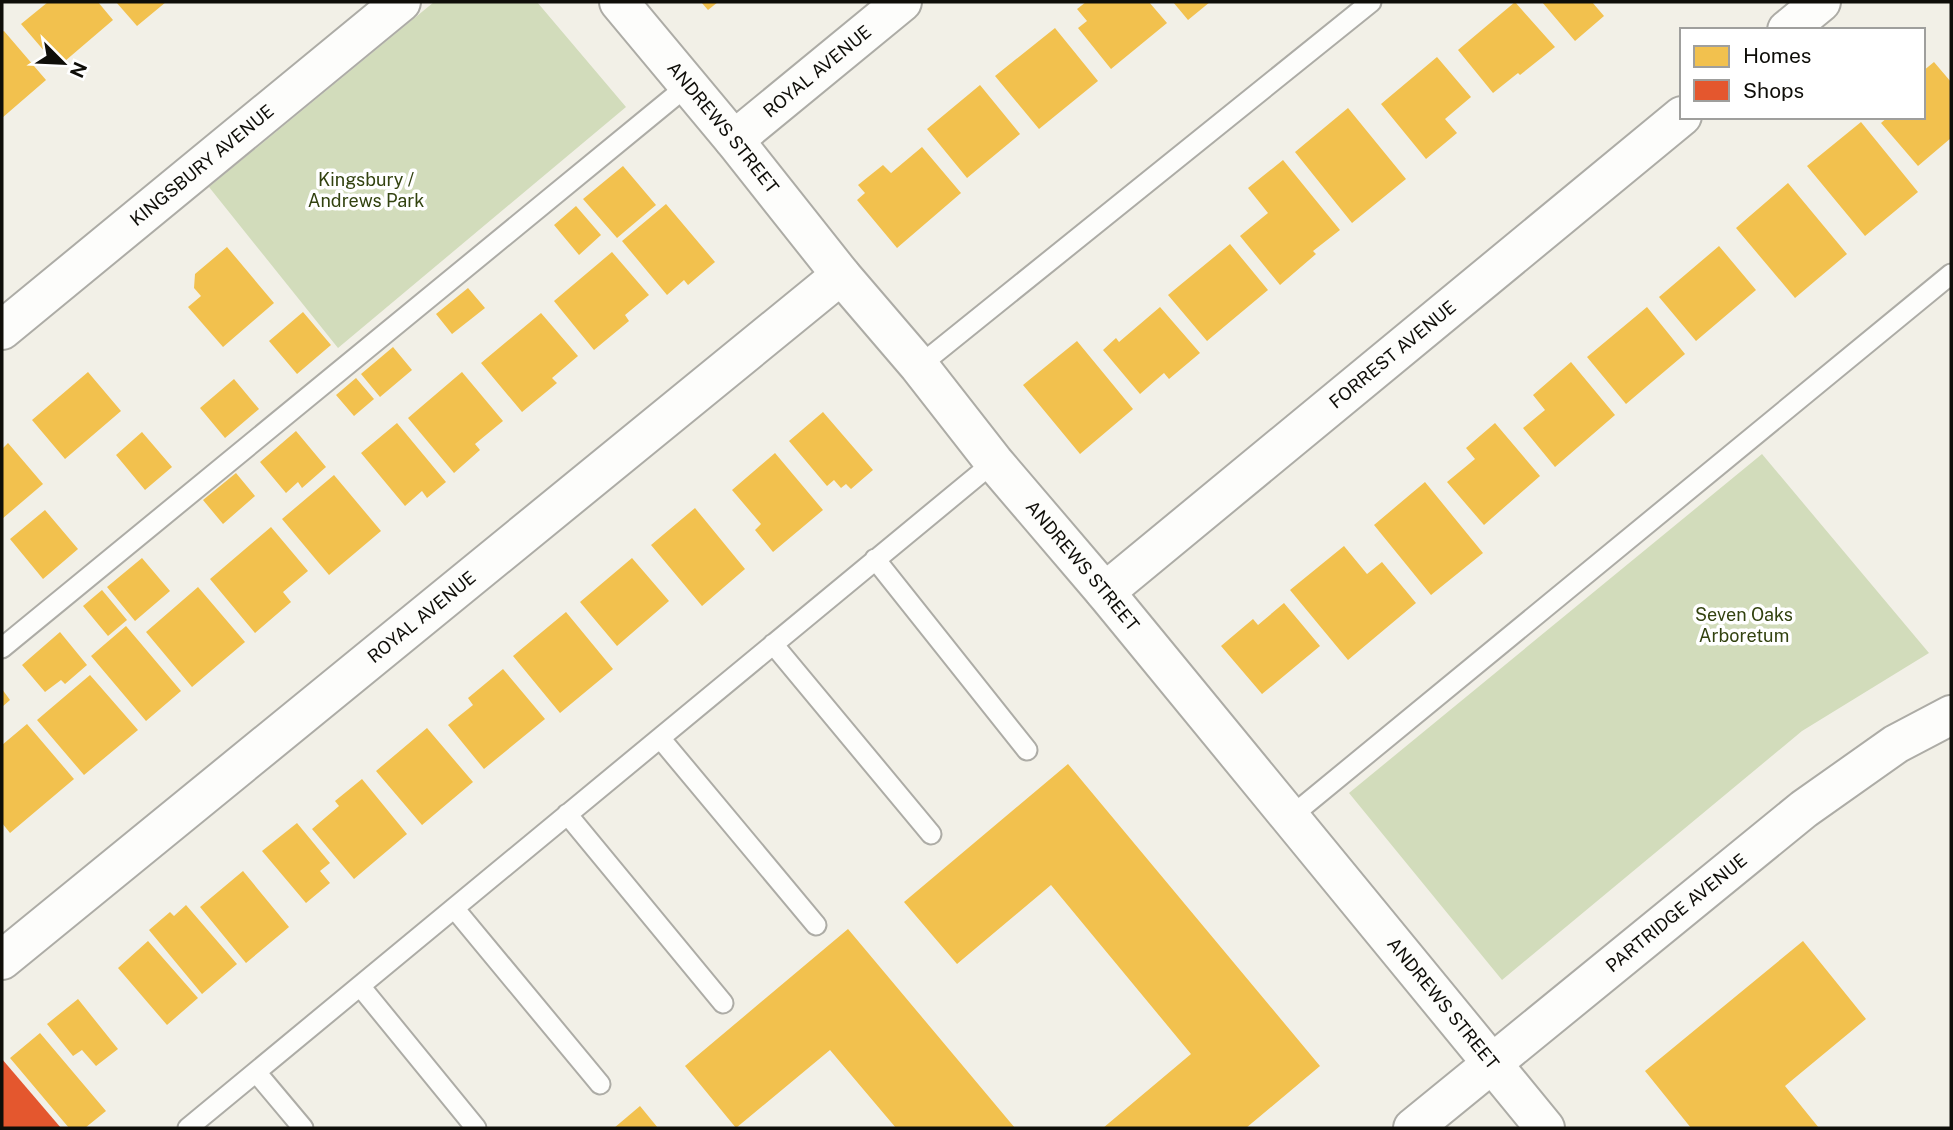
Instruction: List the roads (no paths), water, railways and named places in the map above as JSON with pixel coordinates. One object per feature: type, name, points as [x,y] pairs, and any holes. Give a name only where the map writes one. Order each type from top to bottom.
[{"type":"street","name":"KINGSBURY AVENUE","points":[[2,330],[401,2]]},
{"type":"street","name":"ANDREWS STREET","points":[[620,2],[841,275],[919,366],[994,462],[1105,592],[1545,1128]]},
{"type":"street","name":"ROYAL AVENUE","points":[[734,140],[902,2]]},
{"type":"street","points":[[1789,28],[1821,2]]},
{"type":"street","name":"FORREST AVENUE","points":[[1105,592],[1680,119]]},
{"type":"street","name":"ROYAL AVENUE","points":[[2,960],[841,275]]},
{"type":"street","name":"PARTRIDGE AVENUE","points":[[1413,1128],[1804,809],[1896,744],[1951,715]]},
{"type":"lane","points":[[919,366],[1371,2]]},
{"type":"lane","points":[[2,648],[687,86]]},
{"type":"lane","points":[[1289,817],[1951,274]]},
{"type":"lane","points":[[188,1128],[994,462]]},
{"type":"lane","points":[[875,559],[1027,750]]},
{"type":"lane","points":[[773,643],[931,834]]},
{"type":"lane","points":[[660,738],[816,925]]},
{"type":"lane","points":[[567,814],[723,1003]]},
{"type":"lane","points":[[454,908],[600,1084]]},
{"type":"lane","points":[[360,986],[476,1128]]},
{"type":"lane","points":[[256,1072],[303,1128]]},
{"type":"park label","name":"Kingsbury / Andrews Park","points":[[366,190]]},
{"type":"park label","name":"Seven Oaks Arboretum","points":[[1744,625]]}]
